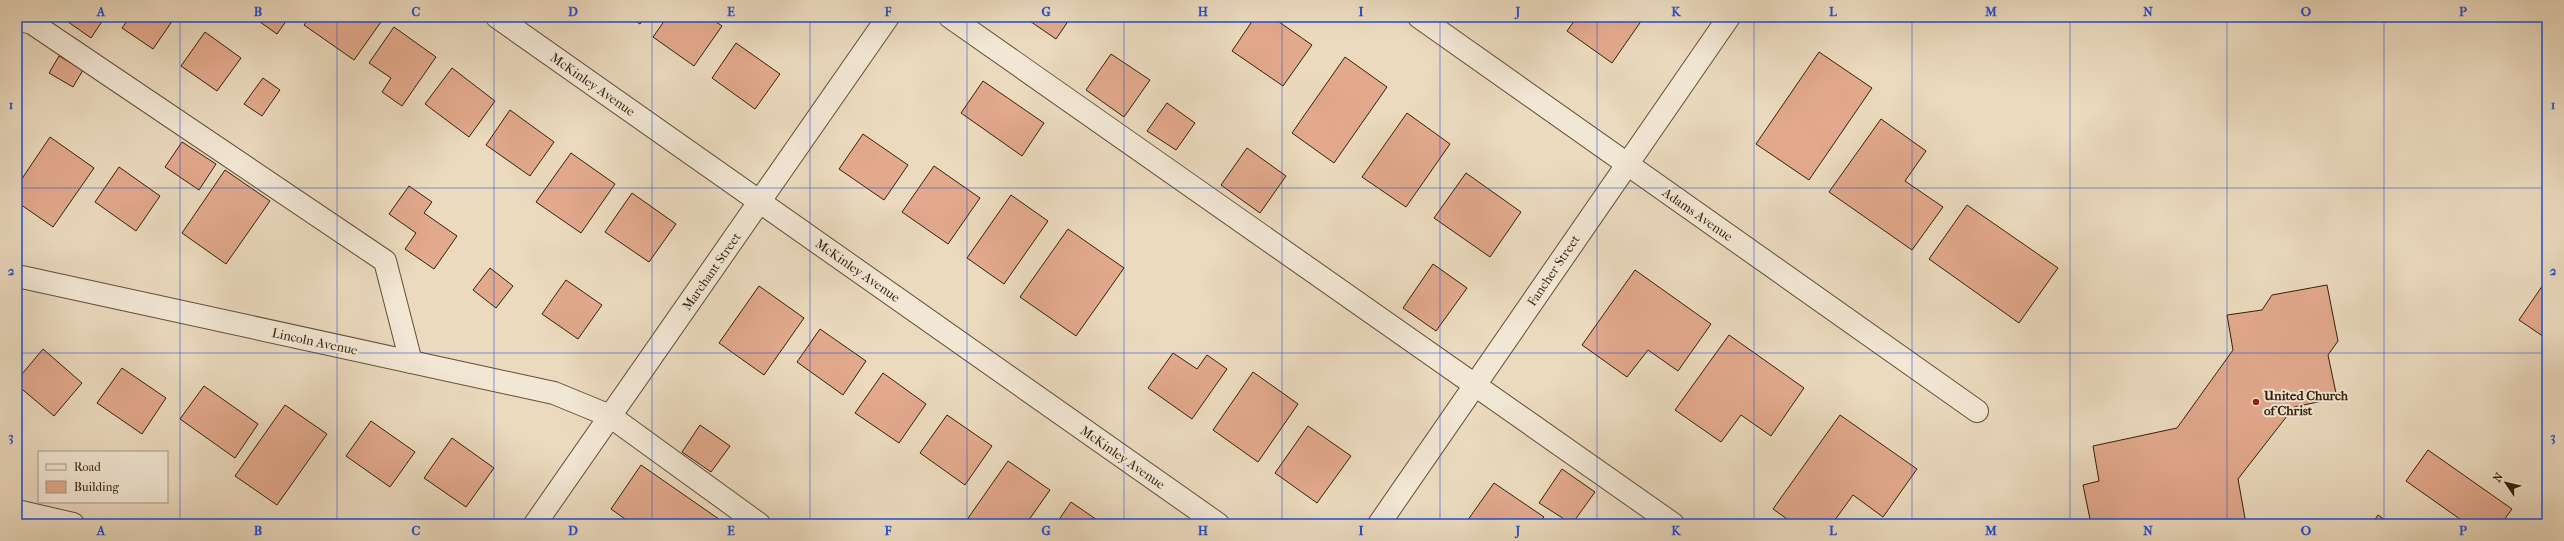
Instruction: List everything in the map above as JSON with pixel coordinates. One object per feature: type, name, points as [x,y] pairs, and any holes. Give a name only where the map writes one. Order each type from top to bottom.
[{"type":"street","name":"McKinley Avenue","points":[[497,17],[760,200],[1218,524]]},
{"type":"street","name":"Marchant Street","points":[[535,524],[888,17]]},
{"type":"street","points":[[950,17],[1673,524]]},
{"type":"street","name":"Adams Avenue","points":[[1419,17],[1977,412]]},
{"type":"street","name":"Fancher Street","points":[[1379,524],[1729,17]]},
{"type":"street","points":[[17,19],[32,23],[385,260],[411,362]]},
{"type":"street","name":"Lincoln Avenue","points":[[17,276],[554,393],[610,416],[759,524]]},
{"type":"street","points":[[17,511],[73,524]]},
{"type":"building","points":[[61,17],[105,17],[91,38]]},
{"type":"building","points":[[130,17],[175,17],[153,49],[122,28]]},
{"type":"building","points":[[253,17],[289,17],[277,34]]},
{"type":"building","points":[[310,17],[379,17],[383,19],[354,60],[304,25]]},
{"type":"building","points":[[629,17],[645,17],[640,24]]},
{"type":"building","points":[[667,17],[709,17],[722,26],[694,66],[653,37]]},
{"type":"building","points":[[1024,17],[1071,17],[1056,39]]},
{"type":"building","points":[[1255,17],[1272,17],[1312,45],[1283,86],[1232,51]]},
{"type":"building","points":[[1577,17],[1644,17],[1612,63],[1567,31]]},
{"type":"building","points":[[394,27],[436,57],[402,106],[382,92],[391,78],[369,63]]},
{"type":"building","points":[[205,32],[241,58],[217,91],[181,66]]},
{"type":"building","points":[[736,43],[780,74],[755,109],[712,78]]},
{"type":"building","points":[[1819,52],[1872,88],[1809,180],[1756,144]]},
{"type":"building","points":[[1111,54],[1150,80],[1124,117],[1086,90]]},
{"type":"building","points":[[59,56],[83,70],[73,87],[49,73]]},
{"type":"building","points":[[1345,57],[1387,87],[1334,163],[1292,133]]},
{"type":"building","points":[[452,68],[495,101],[469,137],[425,104]]},
{"type":"building","points":[[263,78],[280,90],[262,116],[244,104]]},
{"type":"building","points":[[983,81],[1044,123],[1022,156],[961,113]]},
{"type":"building","points":[[1167,103],[1195,123],[1176,150],[1147,131]]},
{"type":"building","points":[[510,110],[554,142],[530,176],[486,145]]},
{"type":"building","points":[[1407,113],[1450,144],[1406,207],[1362,177]]},
{"type":"building","points":[[1881,119],[1926,151],[1905,181],[1943,207],[1912,250],[1829,192]]},
{"type":"building","points":[[863,134],[908,165],[884,200],[839,169]]},
{"type":"building","points":[[50,137],[94,168],[53,227],[17,202],[17,186]]},
{"type":"building","points":[[182,142],[216,164],[199,190],[165,167]]},
{"type":"building","points":[[1247,148],[1286,176],[1260,213],[1221,185]]},
{"type":"building","points":[[571,153],[615,184],[581,233],[536,202]]},
{"type":"building","points":[[934,166],[980,198],[948,244],[902,212]]},
{"type":"building","points":[[119,167],[160,196],[136,231],[95,202]]},
{"type":"building","points":[[225,170],[270,201],[226,264],[182,233]]},
{"type":"building","points":[[1466,173],[1521,212],[1490,257],[1434,218]]},
{"type":"building","points":[[409,186],[432,202],[424,213],[457,236],[434,269],[405,249],[416,233],[389,214]]},
{"type":"building","points":[[632,193],[676,224],[649,262],[605,232]]},
{"type":"building","points":[[1011,195],[1048,221],[1004,284],[967,258]]},
{"type":"building","points":[[1967,205],[2058,268],[2019,323],[1929,259]]},
{"type":"building","points":[[1068,229],[1124,268],[1076,336],[1020,297]]},
{"type":"building","points":[[1433,264],[1467,288],[1436,331],[1403,308]]},
{"type":"building","points":[[490,268],[513,286],[496,308],[473,290]]},
{"type":"building","points":[[1635,270],[1711,324],[1678,371],[1648,350],[1627,377],[1582,345]]},
{"type":"building","points":[[2547,279],[2547,339],[2519,320]]},
{"type":"building","points":[[566,280],[602,305],[578,339],[542,314]]},
{"type":"building","name":"United Church of Christ","points":[[2327,285],[2338,341],[2328,355],[2337,398],[2294,407],[2238,479],[2246,524],[2091,524],[2083,485],[2099,481],[2093,446],[2177,428],[2233,350],[2227,315],[2262,310],[2272,295]]},
{"type":"building","points":[[759,286],[804,318],[764,375],[719,343]]},
{"type":"building","points":[[820,329],[866,361],[843,395],[797,362]]},
{"type":"building","points":[[1729,335],[1804,388],[1771,436],[1741,415],[1721,442],[1675,410]]},
{"type":"building","points":[[43,349],[82,383],[54,416],[17,385],[17,380]]},
{"type":"building","points":[[1173,353],[1197,369],[1207,355],[1227,369],[1192,419],[1148,388]]},
{"type":"building","points":[[122,368],[166,398],[142,434],[97,403]]},
{"type":"building","points":[[1253,372],[1298,404],[1258,462],[1213,430]]},
{"type":"building","points":[[883,373],[926,404],[899,443],[855,413]]},
{"type":"building","points":[[204,386],[258,424],[235,458],[180,419]]},
{"type":"building","points":[[285,405],[327,434],[277,505],[235,476]]},
{"type":"building","points":[[947,415],[992,446],[965,485],[920,453]]},
{"type":"building","points":[[1840,415],[1917,469],[1883,517],[1853,495],[1832,524],[1794,524],[1773,509]]},
{"type":"building","points":[[371,421],[415,452],[390,487],[346,456]]},
{"type":"building","points":[[700,425],[730,446],[711,472],[682,452]]},
{"type":"building","points":[[1308,426],[1351,456],[1317,503],[1275,473]]},
{"type":"building","points":[[452,438],[494,468],[466,507],[424,478]]},
{"type":"building","points":[[2428,450],[2512,509],[2501,524],[2467,524],[2406,481]]},
{"type":"building","points":[[1008,461],[1050,490],[1026,524],[964,524]]},
{"type":"building","points":[[641,465],[726,524],[632,524],[611,509]]},
{"type":"building","points":[[1562,469],[1595,492],[1572,524],[1539,503]]},
{"type":"building","points":[[1494,483],[1544,517],[1539,524],[1465,524]]},
{"type":"building","points":[[1071,502],[1103,524],[1056,524]]},
{"type":"building","points":[[2378,515],[2391,524],[2372,524]]},
{"type":"building","points":[[351,519],[358,524],[348,524]]},
{"type":"building","points":[[912,519],[920,524],[908,524]]},
{"type":"place","name":"United Church of Christ","points":[[2256,402]]}]
